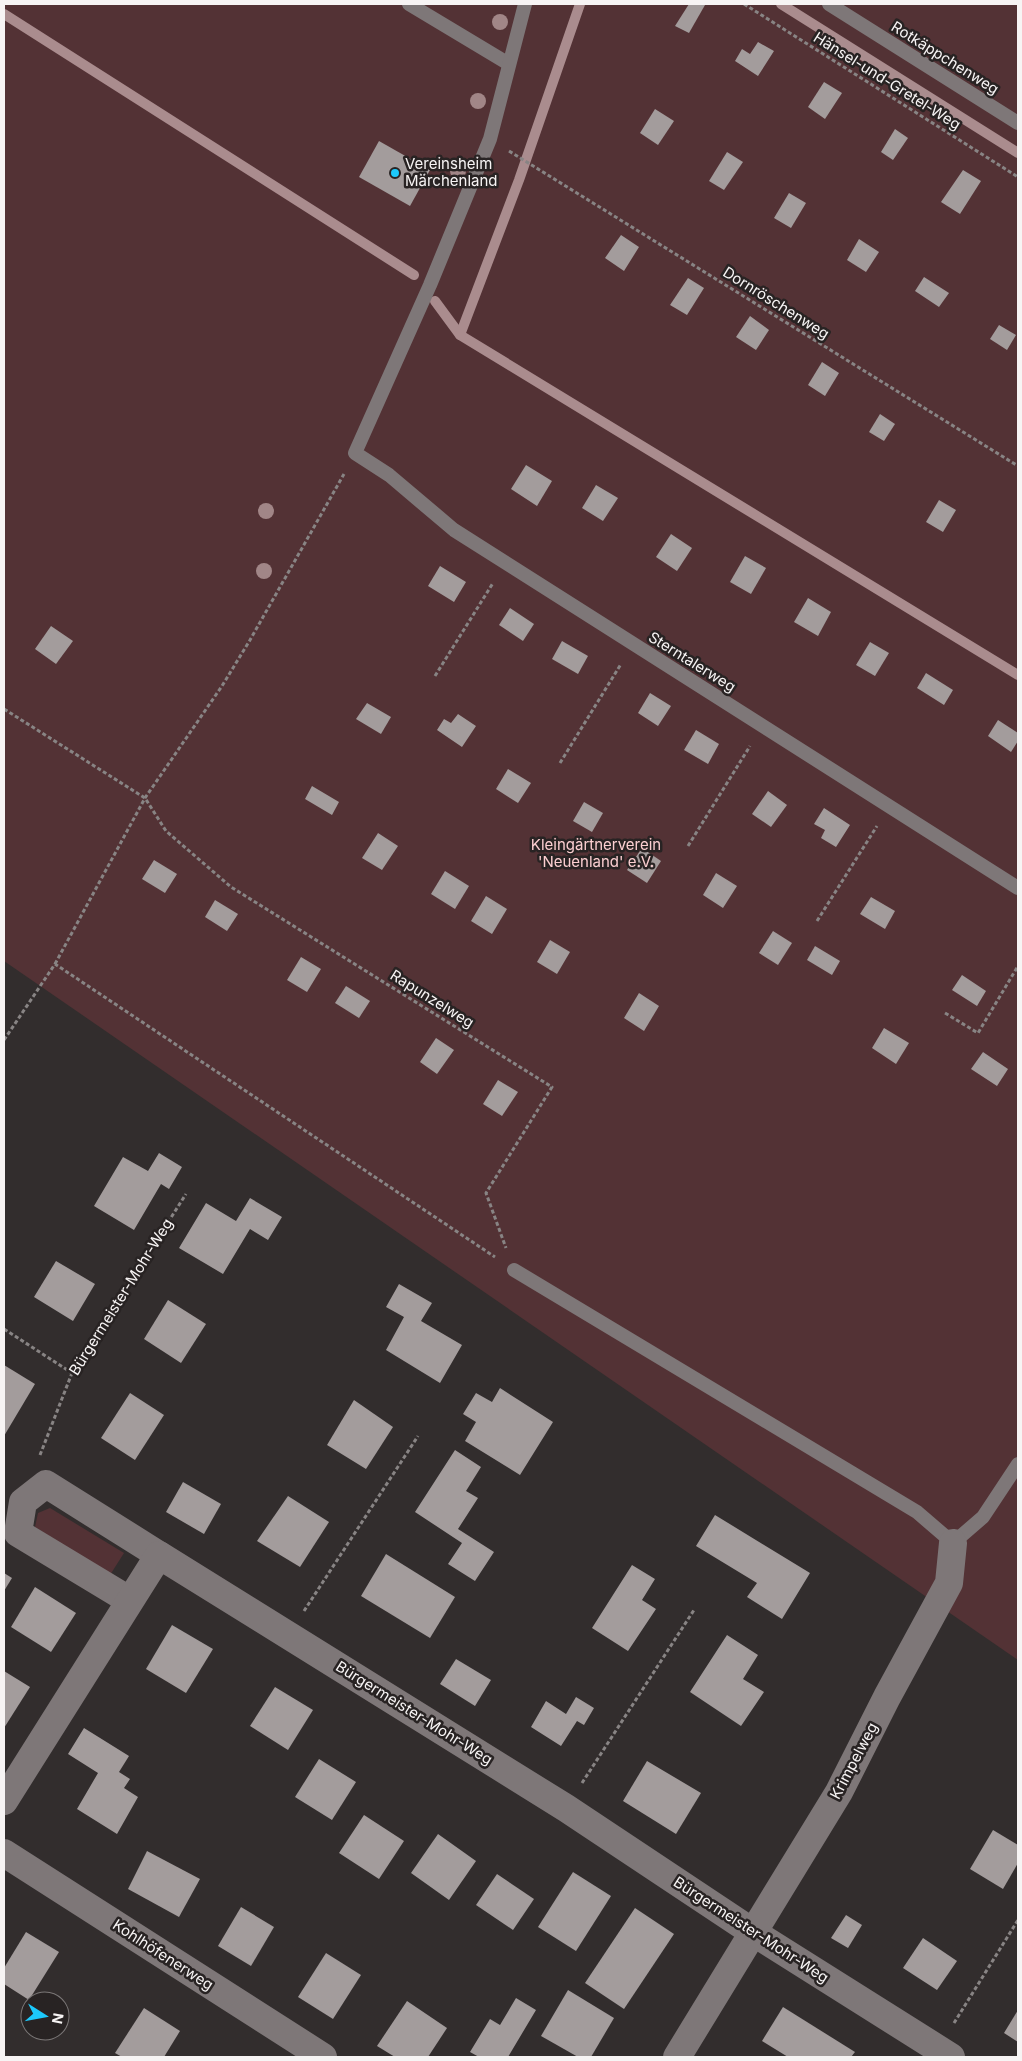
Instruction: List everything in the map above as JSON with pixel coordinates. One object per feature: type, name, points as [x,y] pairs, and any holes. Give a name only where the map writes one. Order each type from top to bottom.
[{"type":"street","name":"Bürgermeister-Mohr-Weg","points":[[46,1484],[566,1808],[754,1933],[944,2053]]},
{"type":"street","points":[[46,1484],[23,1502],[18,1533],[129,1600]]},
{"type":"street","name":"Krimpelweg","points":[[677,2057],[839,1792],[887,1697],[949,1583],[954,1543]]},
{"type":"street","points":[[4,1801],[158,1555]]},
{"type":"street","name":"Kohlhöfenerweg","points":[[4,1853],[323,2057]]},
{"type":"lane","points":[[410,4],[509,64]]},
{"type":"lane","points":[[355,453],[430,285],[490,139],[525,4]]},
{"type":"lane","name":"Rotkäppchenweg","points":[[828,4],[1018,123]]},
{"type":"lane","name":"Sterntalerweg","points":[[355,453],[389,475],[454,530],[1018,888]]},
{"type":"lane","points":[[514,1270],[917,1512],[954,1543],[983,1517],[1018,1464]]},
{"type":"path","name":"Hänsel-und-Gretel-Weg","points":[[744,4],[1018,177]]},
{"type":"path","name":"Dornröschenweg","points":[[521,159],[1018,466]]},
{"type":"path","points":[[4,1040],[54,964],[145,798],[246,648],[355,453]]},
{"type":"path","points":[[435,676],[505,563]]},
{"type":"path","points":[[560,762],[634,644]]},
{"type":"path","points":[[4,709],[145,798]]},
{"type":"path","points":[[688,846],[762,726]]},
{"type":"path","name":"Rapunzelweg","points":[[145,798],[166,831],[230,887],[552,1087],[486,1193],[514,1270]]},
{"type":"path","points":[[817,921],[889,807]]},
{"type":"path","points":[[54,964],[514,1270]]},
{"type":"path","points":[[945,1013],[978,1033],[1018,966]]},
{"type":"path","name":"Bürgermeister-Mohr-Weg","points":[[46,1484],[36,1468],[72,1373],[186,1194]]},
{"type":"path","points":[[4,1329],[72,1373]]},
{"type":"path","points":[[289,1634],[418,1436]]},
{"type":"path","points":[[566,1808],[694,1610]]},
{"type":"path","points":[[944,2053],[1018,1920]]},
{"type":"green space","name":"Kleingärtnerverein 'Neuenland' e.V.","points":[[4,4],[1018,4],[1018,1660],[4,961]]},
{"type":"green space","points":[[50,1508],[124,1553],[110,1575],[35,1527],[38,1513]]},
{"type":"building","points":[[689,4],[705,5],[689,33],[675,26]]},
{"type":"building","points":[[758,42],[774,51],[758,76],[735,61],[742,49],[750,54]]},
{"type":"building","points":[[824,82],[842,93],[825,119],[808,107]]},
{"type":"building","points":[[655,109],[674,121],[658,145],[640,133]]},
{"type":"building","points":[[895,129],[908,138],[893,160],[881,152]]},
{"type":"building","name":"Vereinsheim Märchenland","points":[[379,141],[430,170],[410,206],[359,177]]},
{"type":"building","points":[[727,152],[743,162],[724,190],[709,181]]},
{"type":"building","points":[[963,170],[981,181],[960,214],[941,202]]},
{"type":"building","points":[[789,193],[806,203],[791,228],[774,218]]},
{"type":"building","points":[[621,235],[639,247],[624,271],[605,258]]},
{"type":"building","points":[[859,239],[879,252],[866,272],[847,260]]},
{"type":"building","points":[[924,277],[949,293],[939,307],[915,291]]},
{"type":"building","points":[[688,278],[704,288],[687,315],[670,305]]},
{"type":"building","points":[[750,316],[769,330],[756,350],[736,337]]},
{"type":"building","points":[[999,325],[1016,335],[1007,350],[990,339]]},
{"type":"building","points":[[822,362],[839,373],[825,396],[808,385]]},
{"type":"building","points":[[880,414],[895,424],[884,441],[869,432]]},
{"type":"building","points":[[526,465],[552,481],[537,506],[511,489]]},
{"type":"building","points":[[596,485],[618,498],[603,521],[582,508]]},
{"type":"building","points":[[939,500],[956,510],[943,532],[926,522]]},
{"type":"building","points":[[671,534],[692,548],[677,571],[656,557]]},
{"type":"building","points":[[745,556],[766,568],[751,594],[730,582]]},
{"type":"building","points":[[440,566],[466,582],[454,602],[428,586]]},
{"type":"building","points":[[808,598],[831,612],[818,636],[794,622]]},
{"type":"building","points":[[510,608],[534,624],[523,641],[499,625]]},
{"type":"building","points":[[51,626],[73,641],[56,664],[35,649]]},
{"type":"building","points":[[562,641],[588,656],[578,674],[552,659]]},
{"type":"building","points":[[870,642],[889,653],[875,676],[856,665]]},
{"type":"building","points":[[926,673],[953,690],[944,705],[917,688]]},
{"type":"building","points":[[650,693],[671,706],[658,726],[638,713]]},
{"type":"building","points":[[367,703],[391,717],[381,734],[356,719]]},
{"type":"building","points":[[458,714],[476,726],[462,747],[437,730],[444,719],[451,723]]},
{"type":"building","points":[[998,720],[1018,733],[1018,741],[1011,752],[988,736]]},
{"type":"building","points":[[696,730],[719,744],[708,764],[684,750]]},
{"type":"building","points":[[508,769],[531,783],[518,803],[496,789]]},
{"type":"building","points":[[312,786],[339,802],[332,815],[305,799]]},
{"type":"building","points":[[768,791],[787,805],[771,827],[752,814]]},
{"type":"building","points":[[584,802],[603,813],[592,832],[573,821]]},
{"type":"building","points":[[824,808],[850,825],[836,847],[821,838],[825,830],[814,824]]},
{"type":"building","points":[[378,833],[398,846],[382,870],[362,858]]},
{"type":"building","points":[[642,848],[661,861],[647,883],[627,870]]},
{"type":"building","points":[[154,860],[177,874],[165,893],[142,879]]},
{"type":"building","points":[[445,871],[469,886],[455,909],[431,894]]},
{"type":"building","points":[[716,873],[737,886],[723,908],[703,895]]},
{"type":"building","points":[[486,896],[507,909],[492,934],[471,921]]},
{"type":"building","points":[[871,897],[895,911],[885,929],[860,914]]},
{"type":"building","points":[[215,900],[238,914],[227,931],[205,917]]},
{"type":"building","points":[[773,931],[792,943],[778,965],[759,953]]},
{"type":"building","points":[[550,940],[570,952],[557,974],[537,962]]},
{"type":"building","points":[[815,946],[840,961],[832,975],[807,960]]},
{"type":"building","points":[[301,957],[321,969],[307,992],[287,980]]},
{"type":"building","points":[[962,975],[986,991],[977,1006],[952,990]]},
{"type":"building","points":[[346,986],[370,1001],[359,1018],[335,1003]]},
{"type":"building","points":[[639,993],[659,1006],[644,1031],[624,1018]]},
{"type":"building","points":[[884,1028],[909,1043],[896,1064],[872,1048]]},
{"type":"building","points":[[436,1038],[454,1050],[437,1074],[420,1062]]},
{"type":"building","points":[[983,1052],[1008,1069],[997,1086],[971,1069]]},
{"type":"building","points":[[498,1080],[518,1092],[502,1116],[483,1104]]},
{"type":"building","points":[[159,1153],[182,1167],[169,1189],[161,1184],[134,1230],[94,1206],[123,1157],[148,1171]]},
{"type":"building","points":[[250,1198],[282,1217],[268,1240],[250,1229],[223,1274],[179,1248],[206,1203],[236,1221]]},
{"type":"building","points":[[56,1261],[95,1284],[73,1321],[34,1297]]},
{"type":"building","points":[[399,1284],[432,1303],[421,1321],[462,1345],[440,1383],[386,1350],[404,1317],[386,1307]]},
{"type":"building","points":[[168,1300],[206,1324],[181,1363],[144,1339]]},
{"type":"building","points":[[4,1365],[35,1384],[4,1436]]},
{"type":"building","points":[[500,1388],[553,1422],[520,1475],[465,1441],[476,1422],[463,1414],[476,1393],[492,1402]]},
{"type":"building","points":[[130,1393],[164,1415],[135,1460],[101,1438]]},
{"type":"building","points":[[354,1400],[393,1427],[366,1469],[327,1445]]},
{"type":"building","points":[[455,1450],[481,1467],[466,1491],[478,1498],[458,1529],[494,1552],[475,1581],[448,1564],[462,1543],[415,1512]]},
{"type":"building","points":[[183,1482],[221,1504],[204,1534],[166,1512]]},
{"type":"building","points":[[288,1496],[329,1522],[300,1567],[257,1541]]},
{"type":"building","points":[[715,1515],[810,1573],[782,1619],[747,1597],[757,1583],[696,1546]]},
{"type":"building","points":[[386,1554],[455,1597],[430,1638],[361,1596]]},
{"type":"building","points":[[632,1565],[655,1579],[642,1600],[656,1609],[628,1651],[592,1628]]},
{"type":"building","points":[[4,1573],[12,1578],[4,1591]]},
{"type":"building","points":[[35,1587],[76,1613],[51,1652],[11,1627]]},
{"type":"building","points":[[172,1625],[213,1649],[186,1693],[146,1669]]},
{"type":"building","points":[[727,1635],[758,1655],[743,1679],[764,1692],[741,1726],[690,1692]]},
{"type":"building","points":[[456,1659],[491,1680],[475,1706],[440,1684]]},
{"type":"building","points":[[4,1671],[30,1687],[4,1728]]},
{"type":"building","points":[[275,1687],[313,1710],[288,1750],[250,1726]]},
{"type":"building","points":[[576,1697],[594,1708],[584,1725],[577,1721],[561,1746],[531,1727],[546,1701],[566,1714]]},
{"type":"building","points":[[84,1728],[129,1756],[119,1772],[130,1779],[124,1788],[138,1797],[117,1834],[77,1809],[98,1773],[68,1754]]},
{"type":"building","points":[[319,1759],[356,1782],[332,1820],[295,1797]]},
{"type":"building","points":[[647,1761],[701,1793],[676,1834],[623,1801]]},
{"type":"building","points":[[364,1815],[404,1841],[379,1879],[339,1853]]},
{"type":"building","points":[[993,1830],[1018,1845],[1018,1863],[1003,1889],[970,1869]]},
{"type":"building","points":[[438,1834],[476,1861],[449,1900],[411,1873]]},
{"type":"building","points":[[147,1851],[200,1879],[179,1917],[128,1889]]},
{"type":"building","points":[[573,1872],[611,1896],[576,1951],[538,1927]]},
{"type":"building","points":[[497,1874],[534,1899],[513,1930],[476,1905]]},
{"type":"building","points":[[241,1907],[274,1927],[251,1966],[218,1946]]},
{"type":"building","points":[[635,1908],[674,1934],[624,2009],[585,1983]]},
{"type":"building","points":[[846,1915],[862,1925],[848,1948],[831,1938]]},
{"type":"building","points":[[26,1932],[59,1952],[35,1991],[20,1991],[20,1994],[4,1984],[4,1968]]},
{"type":"building","points":[[923,1938],[957,1961],[937,1990],[903,1968]]},
{"type":"building","points":[[326,1953],[361,1975],[333,2019],[298,1997]]},
{"type":"building","points":[[568,1990],[614,2018],[591,2057],[578,2057],[541,2036]]},
{"type":"building","points":[[516,1998],[536,2010],[508,2057],[479,2057],[470,2052],[490,2019],[500,2025]]},
{"type":"building","points":[[407,2001],[447,2028],[428,2057],[395,2057],[377,2046]]},
{"type":"building","points":[[783,2007],[855,2052],[851,2057],[788,2057],[762,2041]]},
{"type":"building","points":[[144,2008],[180,2031],[164,2057],[122,2057],[115,2053]]},
{"type":"building","points":[[1018,2010],[1018,2042],[1004,2033]]},
{"type":"waterway","points":[[460,335],[519,180],[580,4]]},
{"type":"waterway","points":[[781,4],[1018,153]]},
{"type":"waterway","points":[[4,14],[414,275]]},
{"type":"waterway","points":[[435,301],[460,335],[1018,675]]},
{"type":"place","name":"Vereinsheim Märchenland","points":[[395,173]]}]
